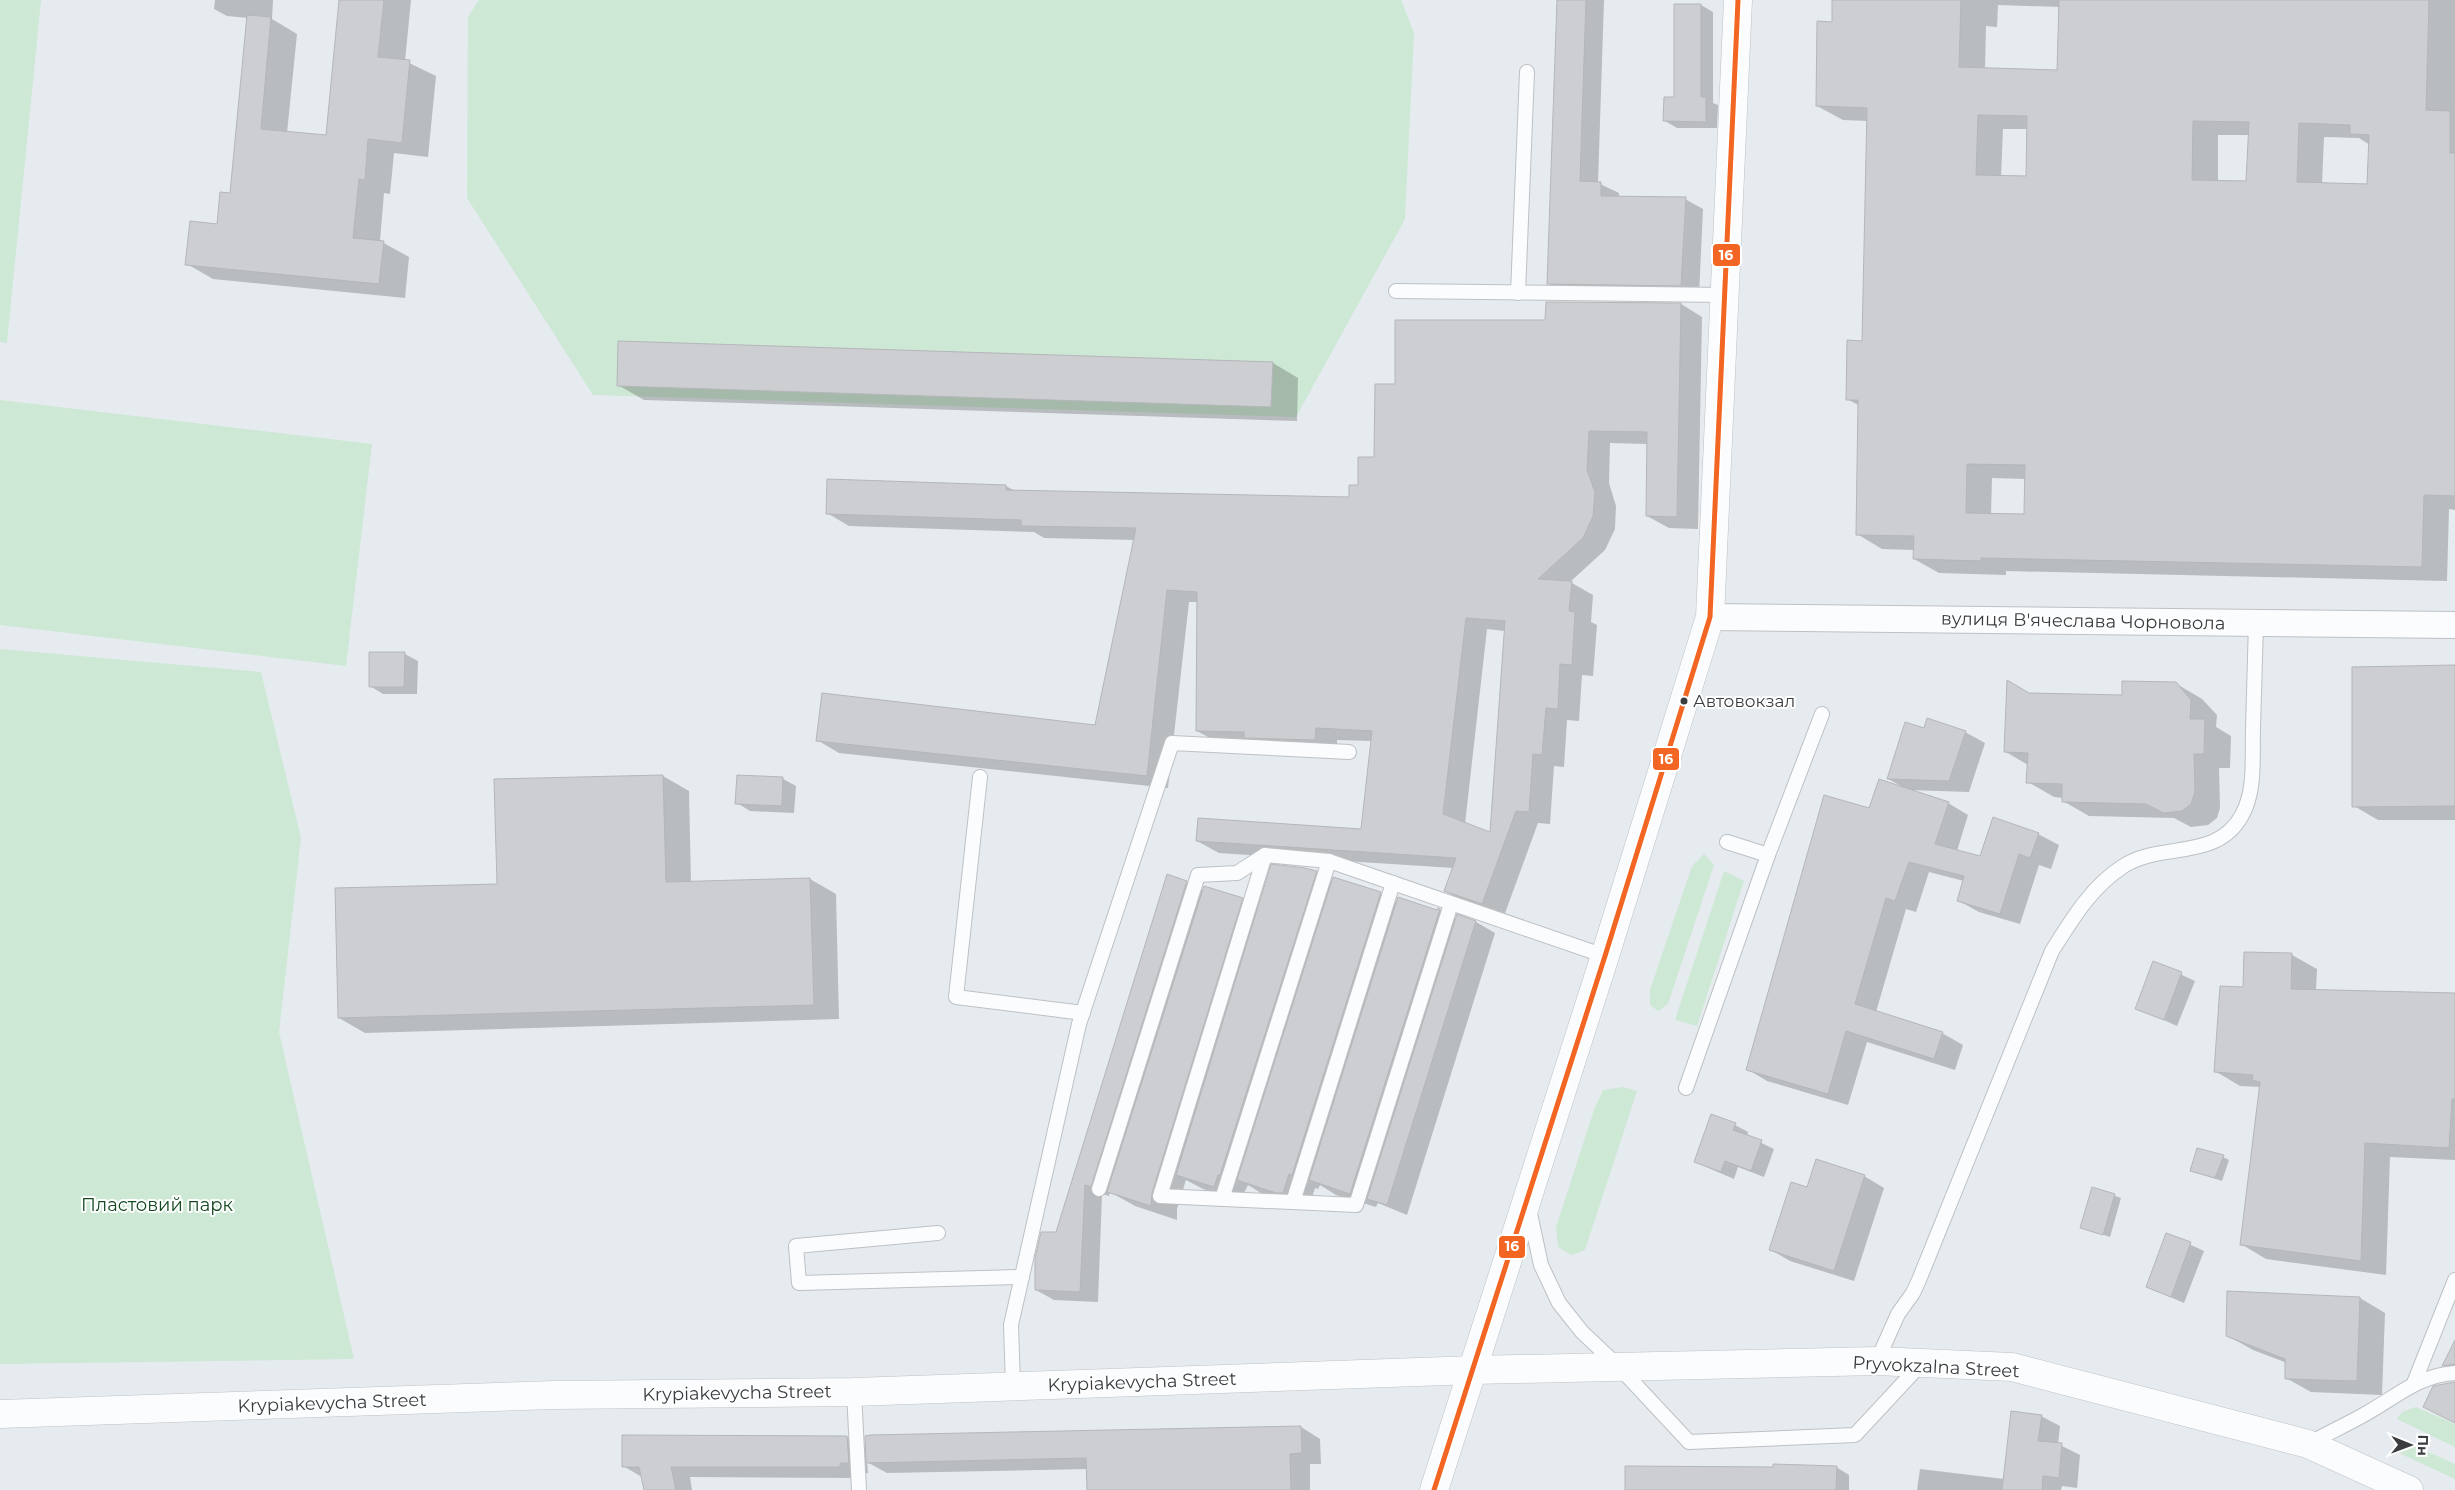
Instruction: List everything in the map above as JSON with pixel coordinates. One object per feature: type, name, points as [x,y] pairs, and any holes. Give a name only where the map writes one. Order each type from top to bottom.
[{"type":"main road","points":[[1434,1490],[1605,956],[1710,617],[1738,0]]},
{"type":"main road","name":"Pryvokzalna Street","points":[[1474,1370],[1877,1361],[2012,1367],[2308,1444],[2409,1490]]},
{"type":"main road","name":"Krypiakevycha Street","points":[[0,1414],[554,1395],[854,1392],[1474,1370]]},
{"type":"street","name":"вулиця В'ячеслава Чорновола","points":[[1710,617],[2455,625]]},
{"type":"lane","points":[[1518,293],[1527,72]]},
{"type":"lane","points":[[1396,291],[1725,295]]},
{"type":"lane","points":[[1877,1361],[1898,1314],[1916,1286],[2052,951],[2074,917],[2097,889],[2122,867],[2150,854],[2200,848],[2223,838],[2242,815],[2252,786],[2256,623]]},
{"type":"lane","points":[[1686,1088],[1768,855],[1822,714]]},
{"type":"lane","points":[[1014,1386],[1012,1325],[1083,1013],[1172,743],[1349,752]]},
{"type":"lane","points":[[980,777],[956,997],[1083,1013]]},
{"type":"lane","points":[[1727,842],[1768,855]]},
{"type":"lane","points":[[1265,855],[1160,1196],[1356,1205],[1452,904]]},
{"type":"lane","points":[[1099,1190],[1198,875],[1237,873],[1265,855],[1329,861],[1605,956]]},
{"type":"lane","points":[[1222,1199],[1329,861]]},
{"type":"lane","points":[[1293,1202],[1393,883]]},
{"type":"lane","points":[[1528,1199],[1541,1265],[1558,1303],[1582,1332],[1619,1367],[1689,1442],[1855,1435],[1922,1363]]},
{"type":"lane","points":[[938,1233],[796,1246],[800,1283],[1022,1277]]},
{"type":"lane","points":[[2414,1383],[2455,1280]]},
{"type":"lane","points":[[2308,1444],[2368,1412],[2414,1383],[2441,1374],[2455,1373]]},
{"type":"lane","points":[[854,1392],[859,1490]]},
{"type":"green space","points":[[0,0],[41,0],[7,343],[0,342]]},
{"type":"green space","points":[[479,0],[1401,0],[1414,33],[1405,219],[1296,417],[593,395],[467,198],[468,17]]},
{"type":"green space","points":[[0,400],[372,444],[346,666],[0,625]]},
{"type":"green space","name":"Пластовий парк","points":[[0,649],[261,672],[301,838],[279,1032],[354,1359],[0,1364]]},
{"type":"green space","points":[[1704,854],[1714,865],[1668,1004],[1658,1011],[1650,1005],[1650,990],[1692,866]]},
{"type":"green space","points":[[1724,871],[1744,881],[1697,1026],[1675,1020]]},
{"type":"green space","points":[[1623,1087],[1637,1091],[1585,1250],[1571,1255],[1558,1247],[1556,1227],[1594,1110],[1603,1090]]},
{"type":"green space","points":[[2416,1407],[2455,1424],[2455,1447],[2397,1419],[2402,1412]]},
{"type":"green space","points":[[2390,1435],[2455,1464],[2455,1479],[2401,1454]]},
{"type":"building","points":[[339,0],[384,0],[378,57],[410,60],[402,143],[368,139],[365,180],[359,179],[353,238],[384,241],[379,284],[185,265],[190,221],[217,224],[220,192],[230,193],[247,15],[271,17],[261,129],[326,135]]},
{"type":"building","points":[[1557,0],[1586,0],[1580,181],[1601,182],[1601,196],[1686,197],[1681,286],[1547,284]]},
{"type":"building","points":[[1832,0],[1961,0],[1959,67],[2057,70],[2059,0],[2429,0],[2426,110],[2450,111],[2450,153],[2455,153],[2455,496],[2424,495],[2422,567],[1981,558],[1981,561],[1913,559],[1914,536],[1856,535],[1858,400],[1846,400],[1847,340],[1862,341],[1867,108],[1816,106],[1817,21],[1832,22]],"holes":[[[1978,115],[2027,116],[2026,176],[1976,175]],[[2193,121],[2249,122],[2246,181],[2192,180]],[[2299,123],[2350,125],[2350,134],[2369,135],[2367,184],[2297,182]],[[1967,464],[2025,465],[2024,514],[1966,513]]]},
{"type":"building","points":[[1674,4],[1701,4],[1701,97],[1706,97],[1706,122],[1663,121],[1664,97],[1674,97]]},
{"type":"building","points":[[1546,302],[1681,303],[1677,517],[1646,516],[1647,432],[1589,431],[1587,470],[1595,492],[1593,516],[1583,538],[1538,579],[1572,581],[1569,611],[1575,612],[1572,665],[1560,664],[1558,709],[1546,708],[1542,755],[1533,754],[1529,812],[1516,811],[1482,904],[1444,891],[1456,858],[1196,841],[1198,818],[1361,829],[1372,731],[1316,728],[1315,740],[1244,738],[1244,732],[1196,731],[1197,592],[1167,590],[1147,776],[816,741],[822,693],[1095,725],[1136,528],[1021,526],[1021,520],[826,514],[827,479],[1006,485],[1006,490],[1349,497],[1349,485],[1358,485],[1358,457],[1374,457],[1375,384],[1395,384],[1395,320],[1545,320]],"holes":[[[1466,618],[1505,621],[1490,832],[1443,814]]]},
{"type":"building","points":[[618,341],[1273,362],[1271,407],[617,386]]},
{"type":"building","points":[[369,652],[405,652],[404,687],[369,687]]},
{"type":"building","points":[[2455,665],[2455,806],[2352,807],[2352,667]]},
{"type":"building","points":[[2007,680],[2029,693],[2122,695],[2122,681],[2176,682],[2191,700],[2190,719],[2205,719],[2204,754],[2194,754],[2195,792],[2191,804],[2182,811],[2164,813],[2146,804],[2062,802],[2062,784],[2026,783],[2028,753],[2004,752]]},
{"type":"building","points":[[1927,718],[1966,731],[1949,781],[1887,779],[1905,722],[1924,728]]},
{"type":"building","points":[[663,775],[666,882],[810,878],[814,1005],[338,1018],[335,888],[497,884],[494,779]]},
{"type":"building","points":[[737,775],[783,777],[782,806],[735,804]]},
{"type":"building","points":[[1879,779],[1949,802],[1935,844],[1980,856],[1993,817],[2039,833],[2030,858],[2019,854],[2000,914],[1957,901],[1964,876],[1909,862],[1895,901],[1886,898],[1855,1004],[1943,1032],[1934,1059],[1846,1031],[1828,1094],[1746,1070],[1824,795],[1869,808]]},
{"type":"building","points":[[1271,864],[1317,871],[1220,1175],[1218,1175],[1214,1187],[1176,1175]]},
{"type":"building","points":[[1167,874],[1187,881],[1091,1187],[1085,1185],[1080,1292],[1035,1290],[1035,1258],[1041,1232],[1056,1232]]},
{"type":"building","points":[[1333,877],[1381,892],[1292,1175],[1289,1174],[1283,1193],[1276,1193],[1237,1180]]},
{"type":"building","points":[[1204,886],[1243,898],[1152,1193],[1151,1206],[1107,1192]]},
{"type":"building","points":[[1398,897],[1437,910],[1438,908],[1440,909],[1350,1194],[1309,1180]]},
{"type":"building","points":[[1457,914],[1476,921],[1387,1205],[1367,1199]]},
{"type":"building","points":[[2244,952],[2292,953],[2291,989],[2455,993],[2455,1099],[2452,1099],[2449,1148],[2365,1143],[2361,1261],[2240,1245],[2260,1082],[2252,1080],[2253,1075],[2214,1072],[2220,986],[2243,987]]},
{"type":"building","points":[[2153,961],[2182,972],[2164,1020],[2135,1009]]},
{"type":"building","points":[[1711,1114],[1736,1123],[1733,1130],[1762,1140],[1751,1171],[1725,1161],[1721,1172],[1694,1162]]},
{"type":"building","points":[[2197,1148],[2224,1155],[2215,1178],[2190,1171]]},
{"type":"building","points":[[1816,1159],[1865,1175],[1834,1271],[1769,1250],[1791,1182],[1807,1187]]},
{"type":"building","points":[[2092,1187],[2115,1194],[2103,1235],[2080,1228]]},
{"type":"building","points":[[2166,1233],[2191,1242],[2171,1297],[2146,1287]]},
{"type":"building","points":[[2227,1291],[2360,1297],[2357,1381],[2285,1379],[2285,1359],[2226,1336]]},
{"type":"building","points":[[2455,1340],[2455,1364],[2442,1366]]},
{"type":"building","points":[[2455,1382],[2455,1423],[2423,1407],[2433,1386]]},
{"type":"building","points":[[2011,1411],[2042,1415],[2038,1441],[2062,1443],[2059,1478],[2043,1476],[2042,1490],[2002,1490]]},
{"type":"building","points":[[1301,1426],[1302,1453],[1290,1454],[1291,1490],[1087,1490],[1086,1458],[866,1463],[865,1436],[870,1435]]},
{"type":"building","points":[[622,1435],[847,1436],[849,1463],[840,1463],[840,1467],[671,1467],[676,1490],[644,1490],[639,1467],[622,1467]]},
{"type":"building","points":[[1773,1464],[1837,1466],[1836,1490],[1625,1490],[1625,1466],[1773,1467]]},
{"type":"transit line","name":"16","points":[[1434,1490],[1605,956],[1710,617],[1738,0]]},
{"type":"place","name":"Автовокзал","points":[[1684,701]]}]
